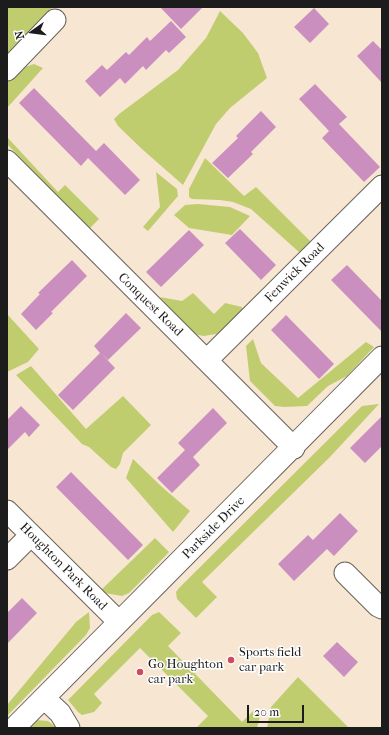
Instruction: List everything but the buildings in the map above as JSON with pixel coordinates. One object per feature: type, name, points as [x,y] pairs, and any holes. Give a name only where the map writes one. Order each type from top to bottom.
[{"type":"street","points":[[7,70],[55,20]]},
{"type":"street","name":"Conquest Road","points":[[7,161],[294,448]]},
{"type":"street","name":"Fenwick Road","points":[[207,360],[382,186]]},
{"type":"street","name":"Parkside Drive","points":[[14,728],[381,360]]},
{"type":"street","name":"Houghton Park Road","points":[[7,511],[30,536],[119,622]]},
{"type":"street","points":[[7,559],[30,536]]},
{"type":"street","points":[[345,573],[378,606],[382,608]]},
{"type":"street","points":[[44,698],[60,713],[69,728]]},
{"type":"green space","points":[[7,7],[53,7],[7,54]]},
{"type":"green space","points":[[220,11],[243,33],[258,53],[267,78],[230,108],[216,124],[183,185],[143,150],[118,126],[114,119],[178,70],[206,38]]},
{"type":"green space","points":[[34,64],[43,68],[7,108],[7,82],[19,69]]},
{"type":"green space","points":[[7,137],[58,192],[65,185],[99,219],[89,229],[7,144]]},
{"type":"green space","points":[[205,158],[244,196],[256,187],[311,242],[300,253],[251,209],[233,202],[192,199],[189,197],[189,189]]},
{"type":"green space","points":[[156,172],[177,189],[178,196],[148,231],[143,227],[160,207]]},
{"type":"green space","points":[[198,204],[230,207],[250,216],[232,235],[189,228],[174,215],[185,205]]},
{"type":"green space","points":[[193,293],[214,314],[225,303],[242,307],[243,311],[222,333],[204,336],[198,335],[189,329],[160,297],[182,301]]},
{"type":"green space","points":[[7,314],[39,349],[28,362],[7,372]]},
{"type":"green space","points":[[253,339],[261,363],[298,398],[366,342],[374,347],[347,376],[328,386],[307,406],[284,407],[275,406],[250,381],[246,346]]},
{"type":"green space","points":[[31,366],[86,429],[123,396],[151,425],[123,453],[120,464],[116,469],[111,467],[89,447],[82,444],[16,375]]},
{"type":"green space","points":[[379,404],[330,457],[202,582],[217,597],[196,618],[177,599],[176,592],[179,588],[362,406]]},
{"type":"green space","points":[[133,459],[190,511],[173,532],[126,478]]},
{"type":"green space","points":[[155,538],[169,552],[129,593],[122,596],[99,592]]},
{"type":"green space","points":[[89,612],[90,628],[86,635],[7,716],[7,705],[76,622]]},
{"type":"green space","points":[[159,612],[181,633],[168,646],[242,722],[254,710],[260,716],[257,728],[196,728],[208,716],[140,648],[94,694],[102,703],[94,712],[82,715],[78,712],[68,700],[152,615]]},
{"type":"green space","points":[[298,677],[349,728],[267,728],[271,707]]},
{"type":"green space","points":[[36,720],[48,721],[57,728],[28,728]]},
{"type":"place","name":"Sports field car park","points":[[231,660]]},
{"type":"place","name":"Go Houghton car park","points":[[140,672]]}]
